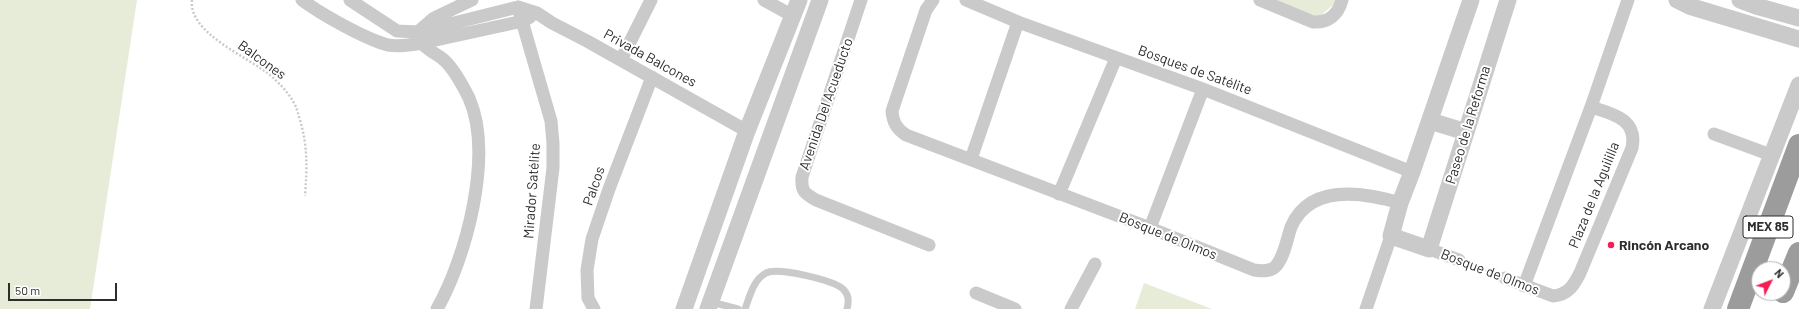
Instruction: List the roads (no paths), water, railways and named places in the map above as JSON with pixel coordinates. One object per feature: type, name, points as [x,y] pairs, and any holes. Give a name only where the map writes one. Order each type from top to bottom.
[{"type":"highway","name":"MEX 85","points":[[1738,309],[1799,145]]},
{"type":"highway","name":"MEX 85","points":[[1791,272],[1799,253]]},
{"type":"street","points":[[302,0],[371,39],[389,45],[406,46],[420,38],[518,7]]},
{"type":"street","points":[[350,0],[389,28],[420,38],[445,61],[460,82],[469,99],[477,135],[478,157],[474,199],[465,242],[446,294],[437,309]]},
{"type":"street","points":[[420,38],[434,18],[472,0]]},
{"type":"street","points":[[621,60],[651,0]]},
{"type":"street","points":[[684,309],[747,131],[796,8],[764,0]]},
{"type":"street","points":[[709,305],[820,0]]},
{"type":"street","name":"Avenida Del Acueducto","points":[[861,0],[802,177],[801,187],[806,194],[816,200],[929,245]]},
{"type":"street","name":"Bosque de Olmos","points":[[933,0],[926,10],[892,111],[893,122],[899,130],[906,135],[1150,228],[1254,270],[1265,271],[1273,268],[1278,263],[1292,225],[1302,212],[1315,200],[1334,194],[1361,194],[1381,197],[1400,203]]},
{"type":"street","name":"Bosques de Satélite","points":[[966,0],[1018,22],[1204,89],[1412,172]]},
{"type":"street","points":[[1260,0],[1312,22],[1322,23],[1336,14],[1342,0]]},
{"type":"street","points":[[1366,309],[1391,236],[1400,203],[1472,0]]},
{"type":"street","name":"Paseo de la Reforma","points":[[1429,249],[1508,0]]},
{"type":"street","points":[[1524,286],[1591,107],[1628,0]]},
{"type":"street","points":[[1677,0],[1689,6],[1799,39]]},
{"type":"street","points":[[1740,0],[1799,18]]},
{"type":"street","name":"Privada Balcones","points":[[518,7],[537,13],[552,23],[652,77],[747,131]]},
{"type":"street","name":"Mirador Satélite","points":[[518,7],[551,121],[553,143],[553,168],[536,309]]},
{"type":"street","points":[[420,38],[523,21],[537,13]]},
{"type":"street","points":[[971,159],[1018,22]]},
{"type":"street","points":[[1059,194],[1116,58]]},
{"type":"street","name":"Palcos","points":[[594,309],[588,298],[587,270],[592,239],[609,189],[652,77]]},
{"type":"street","points":[[1712,309],[1799,85]]},
{"type":"street","points":[[1150,228],[1204,89]]},
{"type":"street","name":"Plaza de la Aguililla","points":[[1580,273],[1634,140],[1632,130],[1625,121],[1616,115],[1591,107]]},
{"type":"street","points":[[1430,121],[1466,132]]},
{"type":"street","points":[[1714,134],[1772,155]]},
{"type":"street","name":"Bosque de Olmos","points":[[1391,236],[1459,260]]},
{"type":"street","points":[[1071,309],[1095,264]]},
{"type":"street","name":"Bosque de Olmos","points":[[1505,278],[1554,296],[1561,296],[1573,286],[1580,273]]},
{"type":"street","points":[[976,293],[1015,309]]},
{"type":"lane","points":[[745,309],[756,281],[765,273],[774,270],[821,279],[837,284],[847,295],[849,300],[847,309]]},
{"type":"lane","points":[[709,305],[738,309]]},
{"type":"place","name":"Rincón Arcano","points":[[1611,245]]}]
